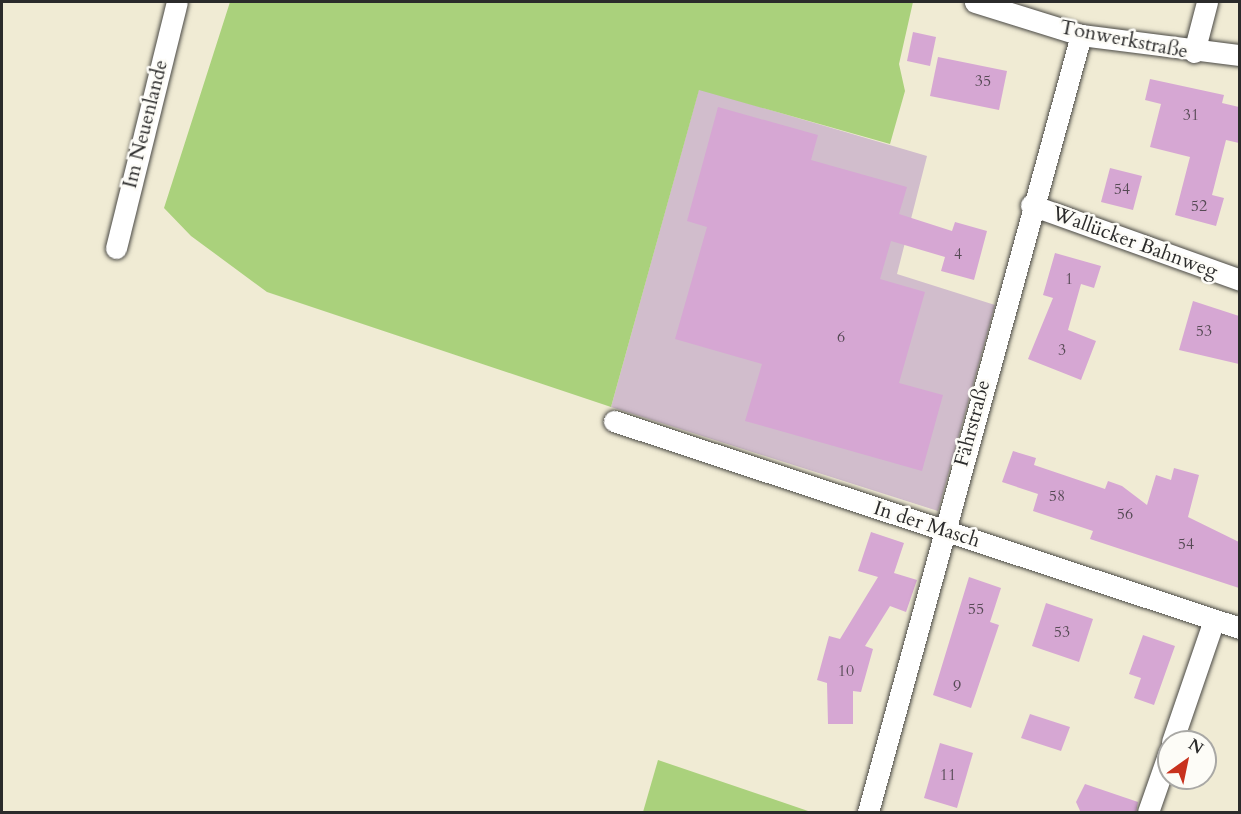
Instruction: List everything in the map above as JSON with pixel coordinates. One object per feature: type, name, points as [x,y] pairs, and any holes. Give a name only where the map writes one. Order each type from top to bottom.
[{"type":"street","name":"Im Neuenlande","points":[[116,248],[177,2]]},
{"type":"street","name":"Tonwerkstraße","points":[[975,2],[1081,34],[1194,52],[1239,55]]},
{"type":"street","points":[[1194,52],[1207,2]]},
{"type":"street","name":"Fährstraße","points":[[868,813],[1031,205],[1081,34]]},
{"type":"street","name":"Wallücker Bahnweg","points":[[1031,205],[1239,280]]},
{"type":"street","name":"In der Masch","points":[[614,421],[1239,628]]},
{"type":"street","points":[[1176,730],[1214,620]]},
{"type":"street","points":[[1148,813],[1157,787]]},
{"type":"shaded area","points":[[699,89],[927,156],[897,274],[995,305],[938,511],[611,407]]},
{"type":"green space","points":[[230,2],[913,2],[899,64],[905,91],[890,144],[699,90],[611,407],[267,292],[191,236],[164,208]]},
{"type":"green space","points":[[658,760],[811,812],[643,812]]},
{"type":"building","points":[[913,32],[936,37],[930,66],[907,61]]},
{"type":"building","points":[[938,57],[1007,71],[999,110],[930,96]]},
{"type":"building","points":[[1150,79],[1224,95],[1222,103],[1239,107],[1239,143],[1226,140],[1212,195],[1224,198],[1216,226],[1175,215],[1190,157],[1150,147],[1161,104],[1145,100]]},
{"type":"building","points":[[718,107],[818,135],[811,160],[907,187],[899,214],[952,231],[955,222],[987,231],[974,280],[941,271],[945,257],[891,241],[880,279],[925,292],[899,383],[943,395],[922,471],[745,421],[762,364],[675,339],[707,227],[687,221]]},
{"type":"building","points":[[1110,168],[1142,176],[1133,210],[1101,202]]},
{"type":"building","points":[[1055,253],[1101,266],[1094,288],[1081,284],[1068,330],[1096,341],[1081,380],[1028,359],[1053,298],[1043,295]]},
{"type":"building","points":[[1193,301],[1239,316],[1239,364],[1179,350]]},
{"type":"building","points":[[1013,451],[1036,458],[1034,465],[1105,489],[1108,481],[1122,486],[1147,505],[1156,475],[1171,480],[1174,468],[1199,475],[1188,517],[1239,542],[1239,588],[1090,539],[1093,531],[1033,511],[1038,494],[1002,482]]},
{"type":"building","points":[[871,532],[904,543],[894,573],[917,580],[906,612],[890,606],[865,646],[873,649],[861,692],[853,691],[853,724],[828,724],[827,683],[817,680],[829,636],[840,639],[878,577],[858,571]]},
{"type":"building","points":[[969,577],[1001,588],[990,622],[999,625],[971,708],[933,695]]},
{"type":"building","points":[[1046,603],[1093,619],[1079,662],[1032,646]]},
{"type":"building","points":[[1143,635],[1175,646],[1154,705],[1134,698],[1141,678],[1129,674]]},
{"type":"building","points":[[1030,714],[1070,727],[1061,751],[1021,738]]},
{"type":"building","points":[[940,743],[973,753],[957,808],[924,798]]},
{"type":"building","points":[[1085,784],[1138,802],[1136,813],[1081,813],[1076,802]]}]
